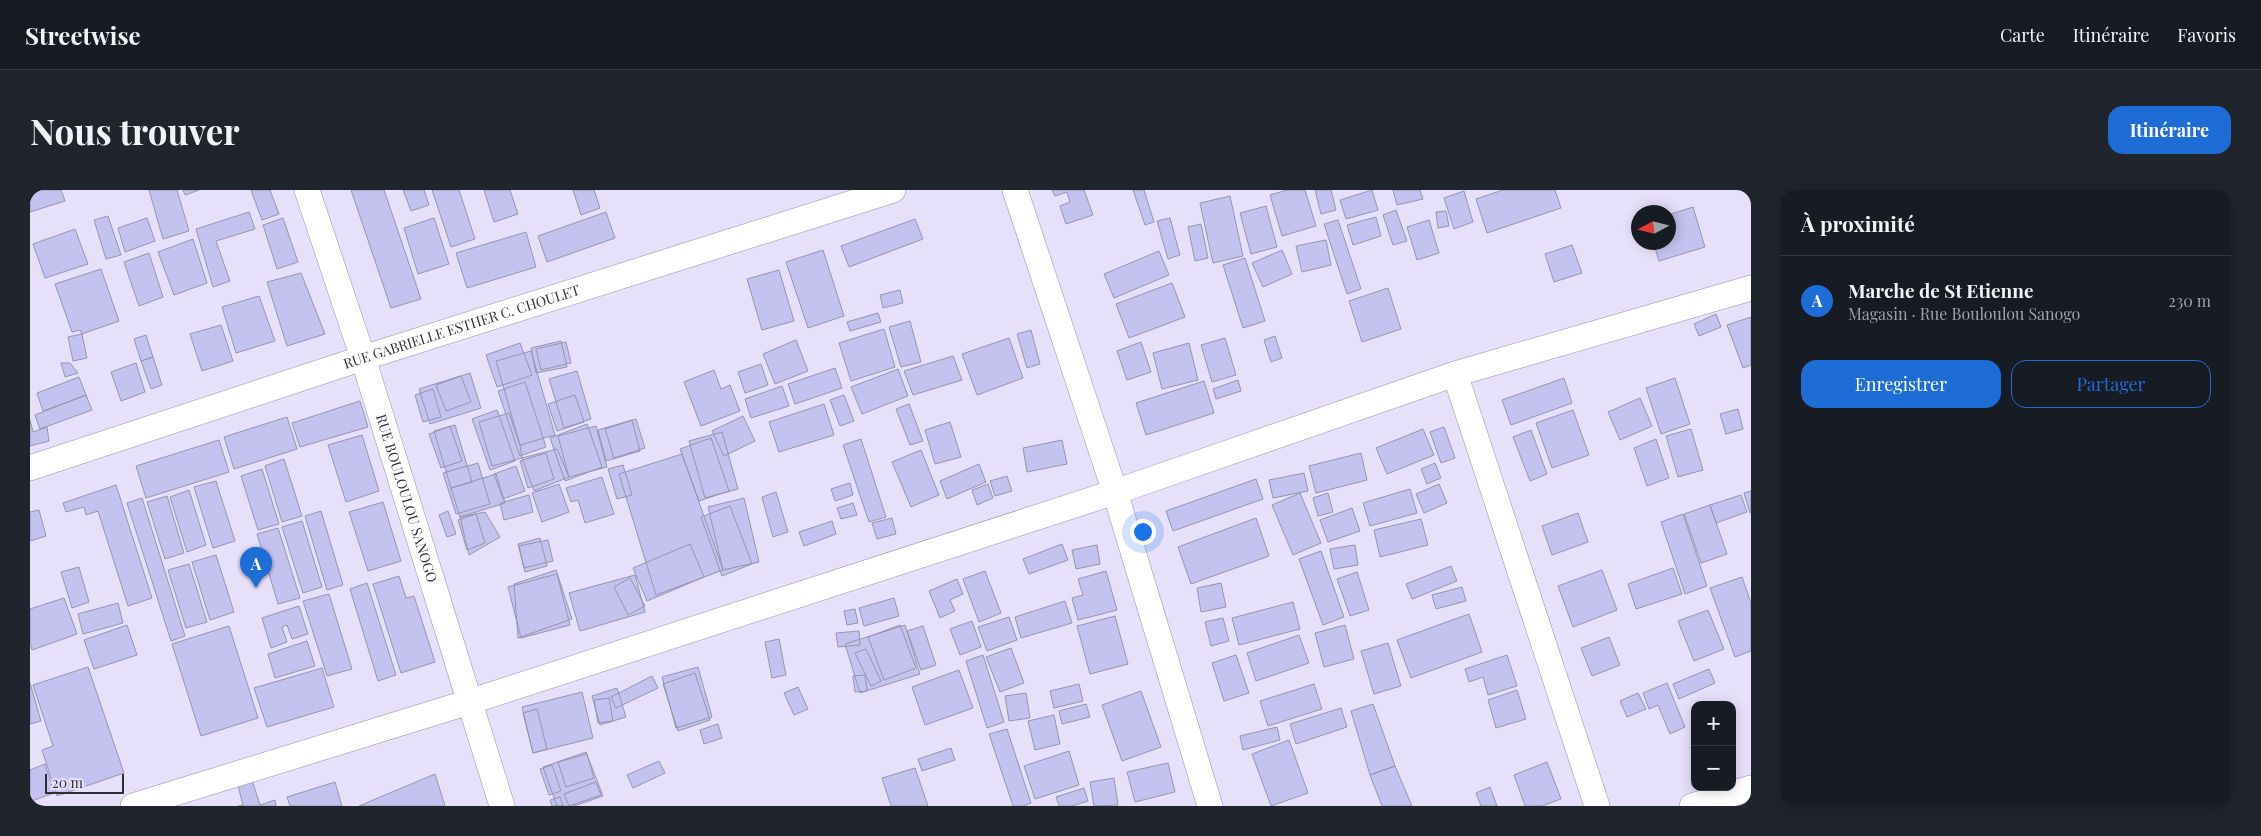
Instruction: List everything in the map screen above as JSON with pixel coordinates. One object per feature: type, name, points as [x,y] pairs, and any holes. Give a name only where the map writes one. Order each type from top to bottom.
[{"type":"street","name":"RUE BOULOULOU SANOGO","points":[[307,190],[363,358],[502,806]]},
{"type":"street","name":"RUE GABRIELLE ESTHER C. CHOULET","points":[[30,468],[363,358],[893,190]]},
{"type":"street","points":[[1015,190],[1115,492],[1210,806]]},
{"type":"street","points":[[142,804],[469,702],[1115,492],[1456,374],[1751,288]]},
{"type":"street","points":[[1456,374],[1597,806]]},
{"type":"street","points":[[1692,806],[1751,788]]},
{"type":"building","points":[[30,190],[61,190],[65,201],[30,212]]},
{"type":"building","points":[[149,190],[177,190],[189,231],[163,239]]},
{"type":"building","points":[[183,190],[199,190],[185,195]]},
{"type":"building","points":[[251,190],[270,190],[279,214],[262,220]]},
{"type":"building","points":[[351,190],[384,190],[421,299],[391,308]]},
{"type":"building","points":[[403,190],[424,190],[429,205],[411,211]]},
{"type":"building","points":[[432,190],[459,190],[475,239],[451,247]]},
{"type":"building","points":[[484,190],[510,190],[518,214],[494,222]]},
{"type":"building","points":[[573,190],[594,190],[600,208],[581,215]]},
{"type":"building","points":[[1052,190],[1084,190],[1093,215],[1066,224],[1060,206],[1070,202],[1067,192],[1055,196]]},
{"type":"building","points":[[1133,190],[1144,190],[1154,222],[1145,225]]},
{"type":"building","points":[[1287,190],[1305,190],[1316,226],[1282,236],[1270,195]]},
{"type":"building","points":[[1315,190],[1331,190],[1336,210],[1321,214]]},
{"type":"building","points":[[1372,190],[1378,210],[1346,219],[1340,200]]},
{"type":"building","points":[[1393,190],[1420,190],[1423,199],[1397,205]]},
{"type":"building","points":[[1503,190],[1555,190],[1561,208],[1487,233],[1476,199]]},
{"type":"building","points":[[1464,191],[1473,222],[1454,229],[1444,198]]},
{"type":"building","points":[[1230,196],[1243,256],[1213,263],[1200,203]]},
{"type":"building","points":[[1266,206],[1277,247],[1251,254],[1240,213]]},
{"type":"building","points":[[1693,207],[1705,247],[1659,261],[1656,250],[1676,250],[1676,212]]},
{"type":"building","points":[[1396,210],[1407,241],[1393,245],[1383,215]]},
{"type":"building","points":[[1446,211],[1449,226],[1438,228],[1436,212]]},
{"type":"building","points":[[249,212],[255,229],[216,241],[230,281],[213,287],[196,229]]},
{"type":"building","points":[[606,212],[615,238],[547,262],[538,236]]},
{"type":"building","points":[[108,216],[121,255],[106,259],[94,220]]},
{"type":"building","points":[[1376,217],[1381,236],[1353,245],[1347,225]]},
{"type":"building","points":[[147,218],[155,241],[125,252],[118,228]]},
{"type":"building","points":[[283,218],[298,262],[277,269],[263,225]]},
{"type":"building","points":[[434,218],[449,264],[418,274],[404,228]]},
{"type":"building","points":[[1170,218],[1180,255],[1168,259],[1157,221]]},
{"type":"building","points":[[915,219],[923,239],[849,267],[841,246]]},
{"type":"building","points":[[1338,220],[1361,289],[1347,294],[1324,224]]},
{"type":"building","points":[[1429,220],[1439,253],[1417,260],[1407,227]]},
{"type":"building","points":[[1201,224],[1208,258],[1195,261],[1188,227]]},
{"type":"building","points":[[75,229],[88,264],[45,278],[33,244]]},
{"type":"building","points":[[526,232],[536,267],[467,288],[456,253]]},
{"type":"building","points":[[193,239],[207,283],[174,295],[158,252]]},
{"type":"building","points":[[1326,240],[1331,265],[1302,272],[1296,246]]},
{"type":"building","points":[[1572,245],[1582,273],[1554,282],[1545,254]]},
{"type":"building","points":[[823,250],[844,316],[808,328],[786,262]]},
{"type":"building","points":[[1282,250],[1292,274],[1263,287],[1252,263]]},
{"type":"building","points":[[1159,251],[1169,275],[1114,298],[1104,274]]},
{"type":"building","points":[[149,253],[163,297],[139,306],[124,262]]},
{"type":"building","points":[[1245,258],[1265,321],[1243,328],[1223,265]]},
{"type":"building","points":[[101,269],[119,321],[82,334],[80,330],[72,332],[55,284]]},
{"type":"building","points":[[779,270],[794,321],[762,330],[747,279]]},
{"type":"building","points":[[301,273],[325,334],[287,346],[267,282]]},
{"type":"building","points":[[1172,283],[1185,317],[1129,338],[1116,304]]},
{"type":"building","points":[[1388,288],[1401,329],[1362,342],[1349,301]]},
{"type":"building","points":[[900,290],[903,303],[883,308],[880,295]]},
{"type":"building","points":[[259,296],[275,341],[236,353],[222,307]]},
{"type":"building","points":[[878,313],[881,322],[850,331],[847,322]]},
{"type":"building","points":[[1716,314],[1721,327],[1699,336],[1694,324]]},
{"type":"building","points":[[1751,317],[1751,365],[1743,368],[1727,325]]},
{"type":"building","points":[[910,321],[921,362],[901,367],[889,327]]},
{"type":"building","points":[[221,325],[233,361],[202,371],[190,334]]},
{"type":"building","points":[[884,329],[895,367],[851,381],[839,343]]},
{"type":"building","points":[[1031,330],[1040,364],[1027,368],[1017,334]]},
{"type":"building","points":[[82,334],[87,358],[73,361],[68,337]]},
{"type":"building","points":[[146,335],[153,357],[141,361],[134,339]]},
{"type":"building","points":[[1275,336],[1282,358],[1271,362],[1264,340]]},
{"type":"building","points":[[1009,338],[1023,378],[977,395],[962,354]]},
{"type":"building","points":[[1225,338],[1236,375],[1212,382],[1201,345]]},
{"type":"building","points":[[796,340],[808,371],[775,384],[763,354]]},
{"type":"building","points":[[561,341],[567,367],[536,373],[531,348]]},
{"type":"building","points":[[566,342],[571,363],[541,370],[536,349]]},
{"type":"building","points":[[1141,342],[1151,372],[1127,380],[1117,351]]},
{"type":"building","points":[[520,343],[532,375],[497,387],[486,355]]},
{"type":"building","points":[[1189,343],[1198,380],[1162,389],[1153,353]]},
{"type":"building","points":[[531,351],[555,435],[520,445],[496,361]]},
{"type":"building","points":[[953,356],[962,380],[913,395],[904,371]]},
{"type":"building","points":[[153,357],[162,385],[151,389],[141,361]]},
{"type":"building","points":[[61,363],[70,363],[78,373],[65,377]]},
{"type":"building","points":[[136,363],[145,392],[121,401],[111,372]]},
{"type":"building","points":[[761,364],[768,385],[745,393],[738,372]]},
{"type":"building","points":[[835,368],[842,388],[795,404],[788,384]]},
{"type":"building","points":[[898,369],[908,396],[862,414],[851,387]]},
{"type":"building","points":[[714,370],[721,389],[730,385],[740,411],[701,426],[684,382]]},
{"type":"building","points":[[577,371],[591,419],[564,428],[549,379]]},
{"type":"building","points":[[470,373],[481,408],[430,424],[419,389]]},
{"type":"building","points":[[461,376],[471,402],[446,411],[436,385]]},
{"type":"building","points":[[79,377],[86,395],[43,411],[37,393]]},
{"type":"building","points":[[1564,378],[1572,403],[1511,425],[1502,400]]},
{"type":"building","points":[[1675,378],[1690,424],[1661,434],[1646,388]]},
{"type":"building","points":[[1238,380],[1241,391],[1216,399],[1213,389]]},
{"type":"building","points":[[1204,381],[1214,413],[1146,435],[1136,403]]},
{"type":"building","points":[[525,382],[546,447],[520,456],[498,391]]},
{"type":"building","points":[[782,386],[789,406],[751,418],[745,399]]},
{"type":"building","points":[[433,389],[441,417],[423,422],[415,395]]},
{"type":"building","points":[[86,395],[92,410],[40,429],[35,415]]},
{"type":"building","points":[[575,395],[584,422],[557,431],[548,404]]},
{"type":"building","points":[[844,395],[854,421],[840,426],[830,400]]},
{"type":"building","points":[[1640,398],[1652,426],[1620,440],[1608,412]]},
{"type":"building","points":[[360,401],[368,427],[300,447],[292,423]]},
{"type":"building","points":[[824,404],[834,435],[779,452],[769,422]]},
{"type":"building","points":[[909,404],[923,441],[910,445],[896,409]]},
{"type":"building","points":[[1738,409],[1743,429],[1726,434],[1720,414]]},
{"type":"building","points":[[497,410],[515,461],[490,470],[472,419]]},
{"type":"building","points":[[1573,410],[1589,455],[1552,468],[1536,423]]},
{"type":"building","points":[[509,413],[520,445],[522,458],[492,466],[479,422]]},
{"type":"building","points":[[743,416],[755,441],[724,456],[712,431]]},
{"type":"building","points":[[287,417],[297,449],[234,469],[224,437]]},
{"type":"building","points":[[636,419],[645,448],[614,458],[605,429]]},
{"type":"building","points":[[30,420],[33,432],[47,427],[49,441],[30,446]]},
{"type":"building","points":[[632,420],[640,451],[606,461],[598,430]]},
{"type":"building","points":[[950,422],[961,457],[935,464],[925,430]]},
{"type":"building","points":[[587,424],[602,467],[565,481],[550,438]]},
{"type":"building","points":[[455,425],[472,482],[451,488],[434,431]]},
{"type":"building","points":[[450,426],[462,461],[441,468],[429,434]]},
{"type":"building","points":[[596,426],[607,467],[569,477],[558,436]]},
{"type":"building","points":[[1444,427],[1455,458],[1441,463],[1430,432]]},
{"type":"building","points":[[1423,429],[1434,455],[1387,474],[1376,448]]},
{"type":"building","points":[[1691,429],[1703,470],[1678,477],[1666,436]]},
{"type":"building","points":[[1531,430],[1547,474],[1530,481],[1513,437]]},
{"type":"building","points":[[722,432],[738,489],[705,498],[689,441]]},
{"type":"building","points":[[362,435],[379,491],[346,502],[328,445]]},
{"type":"building","points":[[711,438],[729,491],[699,501],[680,449]]},
{"type":"building","points":[[861,439],[886,517],[869,522],[843,445]]},
{"type":"building","points":[[1656,439],[1669,478],[1647,486],[1634,448]]},
{"type":"building","points":[[219,440],[229,472],[146,498],[136,466]]},
{"type":"building","points":[[1062,440],[1067,464],[1027,472],[1023,448]]},
{"type":"building","points":[[557,449],[569,477],[534,491],[522,458]]},
{"type":"building","points":[[921,450],[939,495],[911,507],[892,462]]},
{"type":"building","points":[[546,453],[554,479],[528,488],[520,461]]},
{"type":"building","points":[[1361,453],[1367,480],[1316,493],[1309,466]]},
{"type":"building","points":[[682,454],[723,570],[656,595],[619,474]]},
{"type":"building","points":[[284,459],[302,516],[282,522],[265,466]]},
{"type":"building","points":[[478,463],[490,504],[456,514],[443,473]]},
{"type":"building","points":[[1435,463],[1441,478],[1427,484],[1421,469]]},
{"type":"building","points":[[979,464],[986,482],[947,499],[940,481]]},
{"type":"building","points":[[623,465],[632,495],[617,499],[608,469]]},
{"type":"building","points":[[516,466],[525,491],[503,499],[494,474]]},
{"type":"building","points":[[262,469],[279,524],[258,530],[241,476]]},
{"type":"building","points":[[1304,473],[1308,491],[1273,498],[1269,480]]},
{"type":"building","points":[[496,474],[505,503],[460,517],[451,488]]},
{"type":"building","points":[[1007,476],[1012,491],[995,496],[990,481]]},
{"type":"building","points":[[602,477],[614,514],[585,523],[578,500],[571,502],[566,488]]},
{"type":"building","points":[[1256,479],[1263,499],[1173,531],[1166,511]]},
{"type":"building","points":[[216,481],[235,541],[213,548],[194,487]]},
{"type":"building","points":[[850,483],[853,495],[835,501],[831,489]]},
{"type":"building","points":[[559,484],[569,512],[542,522],[532,493]]},
{"type":"building","points":[[988,484],[993,498],[977,505],[972,490]]},
{"type":"building","points":[[1439,484],[1447,503],[1424,513],[1416,494]]},
{"type":"building","points":[[116,485],[152,598],[128,606],[98,511],[86,515],[84,507],[66,512],[63,503]]},
{"type":"building","points":[[1410,489],[1417,513],[1370,526],[1363,503]]},
{"type":"building","points":[[189,490],[206,545],[187,552],[170,497]]},
{"type":"building","points":[[1751,491],[1751,513],[1750,513],[1744,493]]},
{"type":"building","points":[[776,492],[788,532],[773,537],[762,497]]},
{"type":"building","points":[[1300,493],[1321,543],[1293,555],[1272,505]]},
{"type":"building","points":[[1328,493],[1333,512],[1318,516],[1313,498]]},
{"type":"building","points":[[529,495],[533,512],[504,520],[500,503]]},
{"type":"building","points":[[1741,495],[1747,512],[1716,523],[1710,505]]},
{"type":"building","points":[[167,496],[184,553],[165,559],[147,502]]},
{"type":"building","points":[[142,498],[185,636],[171,641],[127,503]]},
{"type":"building","points":[[744,498],[759,562],[723,570],[708,507]]},
{"type":"building","points":[[383,502],[401,561],[368,571],[349,512]]},
{"type":"building","points":[[853,503],[857,515],[841,519],[837,508]]},
{"type":"building","points":[[1710,505],[1727,554],[1701,563],[1684,514]]},
{"type":"building","points":[[730,506],[752,564],[722,576],[701,517]]},
{"type":"building","points":[[1352,508],[1360,531],[1328,542],[1320,520]]},
{"type":"building","points":[[39,510],[46,536],[30,541],[30,512]]},
{"type":"building","points":[[321,511],[343,585],[327,590],[305,516]]},
{"type":"building","points":[[448,511],[456,534],[447,537],[439,515]]},
{"type":"building","points":[[485,512],[500,537],[469,555],[460,517]]},
{"type":"building","points":[[1578,513],[1588,542],[1552,555],[1542,526]]},
{"type":"building","points":[[476,514],[485,543],[467,550],[458,520]]},
{"type":"building","points":[[1683,514],[1707,586],[1685,594],[1661,522]]},
{"type":"building","points":[[892,518],[896,534],[877,539],[872,523]]},
{"type":"building","points":[[1256,518],[1269,556],[1191,584],[1178,547]]},
{"type":"building","points":[[1421,519],[1428,545],[1380,557],[1374,530]]},
{"type":"building","points":[[302,521],[322,587],[303,593],[282,527]]},
{"type":"building","points":[[832,521],[836,534],[804,546],[799,532]]},
{"type":"building","points":[[278,528],[300,598],[278,604],[257,534]]},
{"type":"building","points":[[540,538],[547,566],[525,572],[518,544]]},
{"type":"building","points":[[548,540],[553,561],[524,568],[519,546]]},
{"type":"building","points":[[690,544],[704,577],[647,601],[633,568]]},
{"type":"building","points":[[1062,544],[1068,560],[1029,574],[1023,559]]},
{"type":"building","points":[[1097,545],[1100,564],[1076,569],[1072,550]]},
{"type":"building","points":[[1355,545],[1358,565],[1334,569],[1330,549]]},
{"type":"building","points":[[1321,551],[1344,617],[1323,625],[1299,559]]},
{"type":"building","points":[[216,555],[234,612],[210,620],[192,562]]},
{"type":"building","points":[[189,564],[207,622],[186,628],[168,570]]},
{"type":"building","points":[[1451,566],[1457,581],[1412,599],[1406,584]]},
{"type":"building","points":[[79,567],[89,602],[72,608],[61,572]]},
{"type":"building","points":[[1673,568],[1682,594],[1636,609],[1628,584]]},
{"type":"building","points":[[556,570],[572,619],[518,638],[514,584]]},
{"type":"building","points":[[1602,570],[1617,610],[1573,627],[1558,586]]},
{"type":"building","points":[[985,571],[1001,613],[979,622],[963,579]]},
{"type":"building","points":[[1106,571],[1117,610],[1078,620],[1072,598],[1083,595],[1078,579]]},
{"type":"building","points":[[1357,572],[1369,610],[1350,616],[1337,579]]},
{"type":"building","points":[[557,574],[570,625],[521,638],[508,587]]},
{"type":"building","points":[[635,575],[645,612],[580,631],[569,593]]},
{"type":"building","points":[[399,576],[406,598],[414,596],[435,662],[401,673],[373,584]]},
{"type":"building","points":[[1742,577],[1751,603],[1751,651],[1735,657],[1710,588]]},
{"type":"building","points":[[630,578],[645,606],[628,615],[614,587]]},
{"type":"building","points":[[957,579],[963,594],[950,600],[955,611],[940,618],[929,591]]},
{"type":"building","points":[[367,583],[396,675],[378,681],[350,589]]},
{"type":"building","points":[[1221,583],[1226,607],[1201,612],[1197,588]]},
{"type":"building","points":[[1462,587],[1466,601],[1436,609],[1432,595]]},
{"type":"building","points":[[329,594],[352,669],[327,676],[303,601]]},
{"type":"building","points":[[64,598],[77,634],[32,650],[30,643],[30,609]]},
{"type":"building","points":[[894,598],[899,616],[864,626],[859,608]]},
{"type":"building","points":[[1065,601],[1072,623],[1021,638],[1015,617]]},
{"type":"building","points":[[1293,602],[1300,629],[1239,645],[1232,618]]},
{"type":"building","points":[[118,603],[123,623],[83,634],[78,614]]},
{"type":"building","points":[[299,606],[308,634],[292,639],[287,625],[282,627],[287,642],[271,648],[262,618]]},
{"type":"building","points":[[855,609],[858,623],[847,625],[844,611]]},
{"type":"building","points":[[1708,610],[1724,649],[1694,661],[1678,621]]},
{"type":"building","points":[[1469,614],[1482,652],[1411,678],[1397,640]]},
{"type":"building","points":[[1115,616],[1128,664],[1090,674],[1077,626]]},
{"type":"building","points":[[1009,617],[1017,640],[987,651],[978,627]]},
{"type":"building","points":[[1223,618],[1229,641],[1211,646],[1205,622]]},
{"type":"building","points":[[972,621],[981,647],[960,655],[950,629]]},
{"type":"building","points":[[127,625],[137,655],[94,669],[84,640]]},
{"type":"building","points":[[900,625],[916,668],[884,680],[868,637]]},
{"type":"building","points":[[905,625],[920,674],[860,693],[845,644]]},
{"type":"building","points":[[1345,625],[1354,659],[1324,667],[1315,633]]},
{"type":"building","points":[[229,626],[258,718],[201,736],[172,644]]},
{"type":"building","points":[[923,626],[936,665],[921,670],[907,631]]},
{"type":"building","points":[[859,631],[860,645],[838,647],[836,633]]},
{"type":"building","points":[[1299,635],[1309,663],[1256,681],[1247,653]]},
{"type":"building","points":[[1609,637],[1620,665],[1592,676],[1581,648]]},
{"type":"building","points":[[779,639],[786,675],[772,678],[765,642]]},
{"type":"building","points":[[307,641],[315,666],[275,678],[268,654]]},
{"type":"building","points":[[1388,643],[1401,686],[1374,694],[1361,651]]},
{"type":"building","points":[[1011,648],[1024,683],[1000,692],[986,657]]},
{"type":"building","points":[[866,649],[881,681],[871,686],[855,653]]},
{"type":"building","points":[[983,655],[1004,722],[987,728],[966,661]]},
{"type":"building","points":[[1236,655],[1249,693],[1224,701],[1212,663]]},
{"type":"building","points":[[1507,655],[1517,686],[1488,695],[1483,677],[1469,682],[1465,669]]},
{"type":"building","points":[[88,667],[124,773],[57,796],[42,750],[53,746],[33,685]]},
{"type":"building","points":[[698,667],[712,717],[676,728],[662,677]]},
{"type":"building","points":[[322,668],[334,707],[267,727],[254,688]]},
{"type":"building","points":[[1709,669],[1715,683],[1679,699],[1673,684]]},
{"type":"building","points":[[959,670],[973,708],[925,725],[912,687]]},
{"type":"building","points":[[695,673],[710,720],[678,731],[663,684]]},
{"type":"building","points":[[865,675],[867,691],[855,692],[853,676]]},
{"type":"building","points":[[652,676],[658,688],[616,708],[611,697]]},
{"type":"building","points":[[30,683],[41,721],[30,724]]},
{"type":"building","points":[[1667,683],[1685,727],[1670,734],[1658,705],[1649,709],[1643,693]]},
{"type":"building","points":[[1079,684],[1083,701],[1054,708],[1050,691]]},
{"type":"building","points":[[1314,684],[1322,709],[1268,726],[1260,701]]},
{"type":"building","points":[[798,687],[808,709],[794,715],[784,693]]},
{"type":"building","points":[[617,688],[626,717],[600,725],[592,696]]},
{"type":"building","points":[[1517,690],[1526,719],[1496,728],[1488,700]]},
{"type":"building","points":[[1141,691],[1161,747],[1122,761],[1102,705]]},
{"type":"building","points":[[582,692],[593,738],[533,753],[522,707]]},
{"type":"building","points":[[1026,693],[1030,718],[1009,721],[1005,696]]},
{"type":"building","points":[[1638,693],[1646,709],[1627,717],[1620,701]]},
{"type":"building","points":[[609,698],[613,721],[598,723],[594,700]]},
{"type":"building","points":[[1086,704],[1090,717],[1062,724],[1059,711]]},
{"type":"building","points":[[1373,704],[1395,766],[1370,775],[1351,711]]},
{"type":"building","points":[[1341,708],[1347,727],[1296,744],[1290,724]]},
{"type":"building","points":[[537,709],[547,749],[533,753],[523,713]]},
{"type":"building","points":[[1054,715],[1060,744],[1035,750],[1028,721]]},
{"type":"building","points":[[718,724],[722,738],[704,744],[700,730]]},
{"type":"building","points":[[1277,727],[1280,740],[1243,750],[1240,736]]},
{"type":"building","points":[[1007,729],[1031,803],[1023,806],[1013,806],[989,734]]},
{"type":"building","points":[[1289,740],[1308,793],[1271,806],[1252,754]]},
{"type":"building","points":[[951,748],[955,760],[922,771],[918,759]]},
{"type":"building","points":[[1069,751],[1079,785],[1035,799],[1024,766]]},
{"type":"building","points":[[586,752],[603,796],[574,806],[557,806],[543,767]]},
{"type":"building","points":[[587,754],[594,778],[566,787],[558,762]]},
{"type":"building","points":[[659,761],[665,773],[633,788],[627,775]]},
{"type":"building","points":[[1547,762],[1561,799],[1542,806],[1525,806],[1514,775]]},
{"type":"building","points":[[1168,763],[1175,792],[1135,802],[1127,772]]},
{"type":"building","points":[[45,764],[54,793],[32,801],[34,806],[30,806],[30,770]]},
{"type":"building","points":[[552,765],[561,791],[549,795],[540,769]]},
{"type":"building","points":[[1395,766],[1412,806],[1382,806],[1370,775]]},
{"type":"building","points":[[915,768],[928,806],[891,806],[882,778]]},
{"type":"building","points":[[435,774],[445,806],[359,806]]},
{"type":"building","points":[[1114,778],[1118,805],[1094,806],[1090,782]]},
{"type":"building","points":[[252,780],[260,805],[275,800],[276,806],[238,806],[243,805],[237,782]]},
{"type":"building","points":[[335,782],[342,806],[290,806],[287,797]]},
{"type":"building","points":[[596,782],[601,795],[569,806],[564,794]]},
{"type":"building","points":[[1490,787],[1497,806],[1481,806],[1476,793]]},
{"type":"building","points":[[1084,788],[1088,801],[1072,806],[1059,806],[1056,797]]},
{"type":"building","points":[[560,797],[563,806],[552,806],[550,800]]},
{"type":"place","name":"Marche de St Etienne","points":[[256,588]]}]
